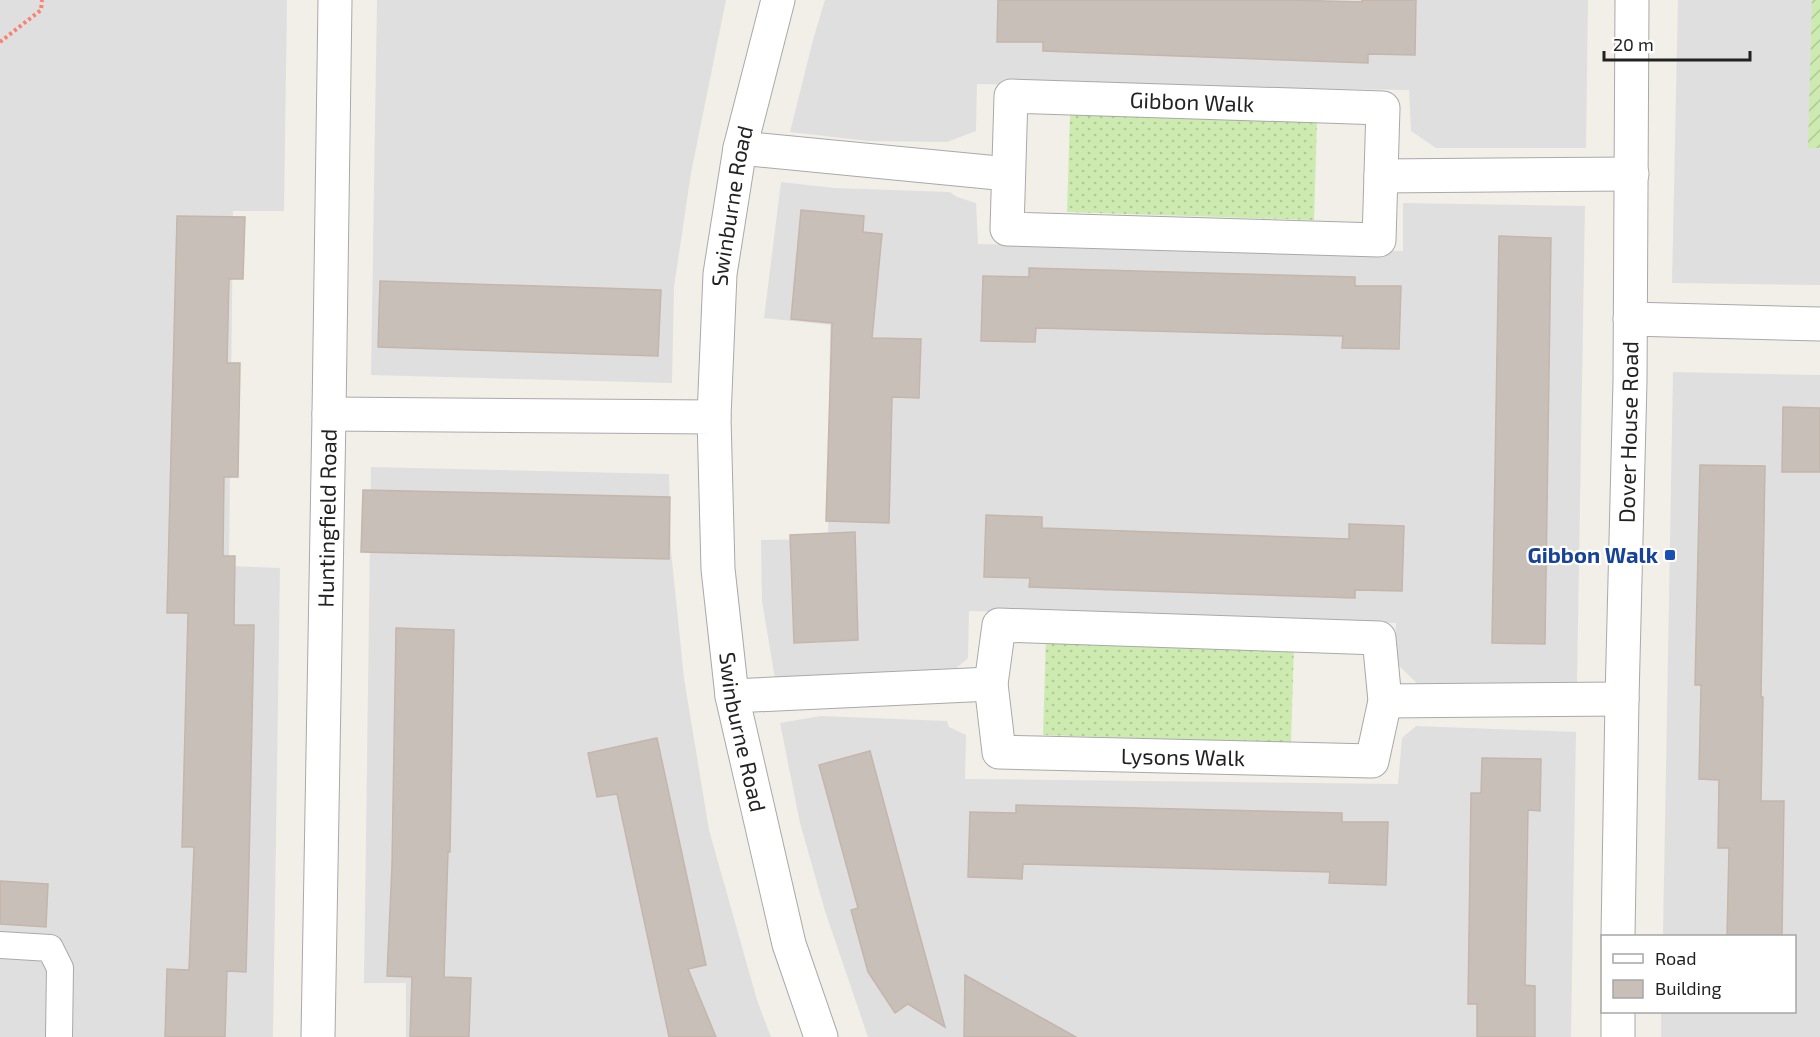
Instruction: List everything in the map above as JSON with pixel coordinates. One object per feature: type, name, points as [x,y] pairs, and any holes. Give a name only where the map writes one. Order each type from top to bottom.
[{"type":"street","name":"Huntingfield Road","points":[[318,1037],[335,0]]},
{"type":"street","name":"Swinburne Road","points":[[778,0],[740,148],[720,274],[714,417],[718,569],[732,696],[789,944],[821,1037]]},
{"type":"street","name":"Dover House Road","points":[[1618,935],[1630,381],[1632,0]]},
{"type":"street","name":"Gibbon Walk","points":[[1011,96],[1383,108],[1379,240],[1006,229],[1008,174],[1011,96]]},
{"type":"street","points":[[740,148],[1008,174]]},
{"type":"street","points":[[1382,176],[1632,174]]},
{"type":"street","points":[[1630,319],[1820,324]]},
{"type":"street","points":[[329,414],[714,417]]},
{"type":"street","name":"Lysons Walk","points":[[999,625],[1379,638],[1385,701],[1372,761],[999,752],[991,684],[999,625]]},
{"type":"street","points":[[732,696],[991,684]]},
{"type":"street","points":[[1385,701],[1622,699]]},
{"type":"street","points":[[1618,1013],[1618,1037]]},
{"type":"lane","points":[[0,945],[50,948],[60,968],[59,1037]]},
{"type":"path","points":[[0,42],[41,10],[42,0]]},
{"type":"shaded area","points":[[0,0],[287,0],[284,211],[233,211],[229,566],[280,568],[273,1037],[0,1037]]},
{"type":"shaded area","points":[[377,0],[726,0],[691,173],[674,287],[672,383],[371,375]]},
{"type":"shaded area","points":[[825,0],[1588,0],[1586,148],[1436,148],[1411,131],[1409,90],[977,84],[976,131],[947,142],[868,141],[790,132]]},
{"type":"shaded area","points":[[1678,0],[1820,0],[1820,285],[1672,283]]},
{"type":"shaded area","points":[[781,182],[834,188],[950,192],[957,197],[976,203],[978,244],[1403,251],[1403,203],[1585,206],[1577,682],[1422,688],[1394,661],[1396,623],[969,611],[968,658],[951,673],[882,672],[775,679],[762,601],[761,540],[828,539],[830,325],[764,318]]},
{"type":"shaded area","points":[[1673,372],[1820,375],[1820,1037],[1661,1037],[1661,1013],[1796,1013],[1796,935],[1663,935]]},
{"type":"shaded area","points":[[371,467],[669,474],[671,551],[684,678],[709,830],[757,1000],[771,1037],[406,1037],[406,983],[364,983]]},
{"type":"shaded area","points":[[821,716],[947,721],[949,727],[966,735],[965,779],[1398,784],[1402,738],[1416,726],[1576,732],[1571,1037],[868,1037],[825,911],[800,823],[780,723]]},
{"type":"green space","points":[[1812,0],[1820,0],[1820,148],[1808,148]]},
{"type":"green space","points":[[1070,114],[1317,121],[1314,220],[1067,212]]},
{"type":"green space","points":[[1046,636],[1294,644],[1291,743],[1043,735]]},
{"type":"building","points":[[998,0],[1362,2],[1362,0],[1416,0],[1415,55],[1368,54],[1368,63],[1043,51],[1043,42],[997,42]]},
{"type":"building","points":[[801,210],[864,216],[863,232],[882,234],[872,338],[921,339],[919,398],[892,397],[889,523],[826,521],[832,323],[791,319]]},
{"type":"building","points":[[177,216],[245,217],[243,279],[229,279],[227,363],[240,363],[238,477],[224,477],[223,556],[235,556],[234,625],[254,625],[249,865],[246,972],[227,971],[225,1037],[165,1037],[167,969],[189,970],[194,847],[182,847],[188,613],[167,613]]},
{"type":"building","points":[[1499,236],[1551,238],[1545,644],[1492,643]]},
{"type":"building","points":[[1029,268],[1355,277],[1355,286],[1401,286],[1399,349],[1342,348],[1343,336],[1036,328],[1035,342],[981,341],[983,276],[1029,277]]},
{"type":"building","points":[[380,281],[661,290],[658,356],[378,347]]},
{"type":"building","points":[[1783,407],[1820,408],[1820,472],[1782,472]]},
{"type":"building","points":[[1700,465],[1765,466],[1761,801],[1784,801],[1782,935],[1727,935],[1729,848],[1718,848],[1719,780],[1699,779],[1701,685],[1695,685]]},
{"type":"building","points":[[363,490],[670,497],[669,559],[361,552]]},
{"type":"building","points":[[986,515],[1042,517],[1042,528],[1349,539],[1349,524],[1404,526],[1402,591],[1355,590],[1355,598],[1029,587],[1030,578],[984,577]]},
{"type":"building","points":[[855,532],[858,640],[794,643],[790,535]]},
{"type":"building","points":[[396,628],[454,630],[450,852],[448,852],[444,977],[471,978],[469,1037],[410,1037],[412,977],[387,976],[392,865]]},
{"type":"building","points":[[657,738],[706,965],[688,969],[716,1037],[669,1037],[617,794],[597,797],[588,753]]},
{"type":"building","points":[[870,751],[945,1027],[908,1004],[895,1013],[868,972],[851,910],[858,908],[819,765]]},
{"type":"building","points":[[1482,758],[1541,759],[1540,811],[1528,810],[1525,985],[1535,986],[1535,1037],[1477,1037],[1477,1004],[1468,1004],[1471,793],[1481,793]]},
{"type":"building","points":[[1016,805],[1342,813],[1342,822],[1388,822],[1386,885],[1329,883],[1330,872],[1023,864],[1022,879],[968,877],[970,812],[1016,813]]},
{"type":"building","points":[[0,881],[48,884],[46,927],[0,924]]},
{"type":"building","points":[[965,975],[1076,1037],[964,1037]]},
{"type":"place","name":"Gibbon Walk","points":[[1670,555]]}]
